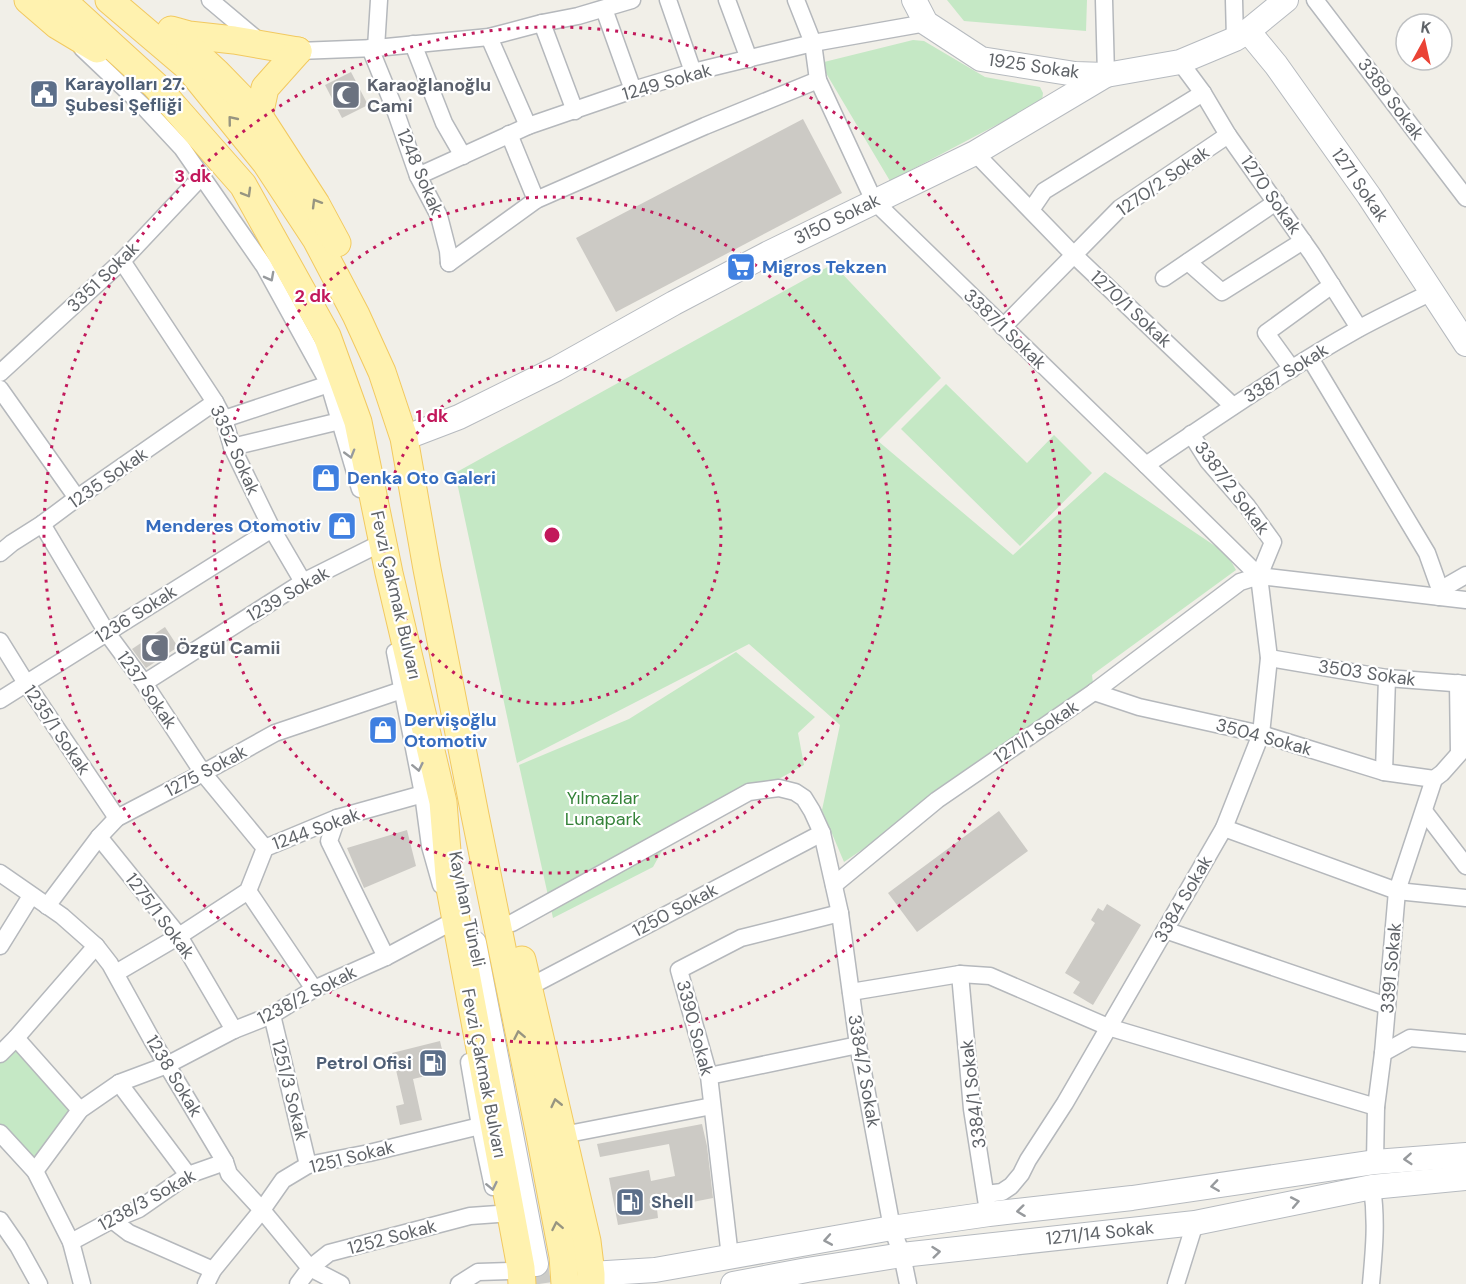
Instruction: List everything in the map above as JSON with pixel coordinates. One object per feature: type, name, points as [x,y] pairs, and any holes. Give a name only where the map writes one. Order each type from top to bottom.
[{"type":"main road","name":"Fevzi Çakmak Bulvarı","points":[[28,0],[60,12],[155,85],[243,185],[327,336],[358,422],[433,798],[517,1245],[520,1276]]},
{"type":"main road","name":"Fevzi Çakmak Bulvarı","points":[[109,0],[189,68],[266,163],[316,239],[356,315],[411,436],[427,569],[542,1146],[563,1256],[565,1284]]},
{"type":"main road","points":[[135,0],[218,73],[259,116],[316,204],[352,271],[382,338],[411,436],[512,923],[529,987],[587,1241],[591,1279]]},
{"type":"main road","points":[[171,30],[298,51]]},
{"type":"main road","points":[[259,116],[265,88],[298,51]]},
{"type":"main road","points":[[382,338],[382,372]]},
{"type":"street","points":[[210,0],[263,45]]},
{"type":"street","points":[[373,48],[379,0]]},
{"type":"street","points":[[298,51],[373,48],[489,37],[578,16],[632,0]]},
{"type":"street","points":[[668,0],[693,72]]},
{"type":"street","points":[[727,0],[749,59]]},
{"type":"street","name":"3387/1 Sokak","points":[[796,0],[813,44],[818,80],[874,201],[1259,576]]},
{"type":"street","name":"1925 Sokak","points":[[914,0],[926,23],[981,59],[1075,74],[1106,75]]},
{"type":"street","points":[[1104,0],[1106,75],[1180,62],[1241,35],[1286,0]]},
{"type":"street","points":[[1234,0],[1241,35]]},
{"type":"street","name":"3389 Sokak","points":[[1315,0],[1466,198]]},
{"type":"street","points":[[604,9],[633,90]]},
{"type":"street","points":[[60,12],[182,148],[264,266],[329,384],[361,493],[402,690],[433,798],[430,846],[442,890],[480,1126],[498,1214],[520,1276],[478,1272],[459,1284]]},
{"type":"street","points":[[542,23],[575,111]]},
{"type":"street","name":"1249 Sokak","points":[[418,176],[528,126],[633,90],[693,72],[813,44],[926,23]]},
{"type":"street","name":"1271 Sokak","points":[[1241,35],[1276,65],[1290,84],[1369,196],[1466,344]]},
{"type":"street","points":[[489,37],[528,126]]},
{"type":"street","points":[[413,44],[444,123],[463,156]]},
{"type":"street","name":"1248 Sokak","points":[[373,48],[418,176],[439,216],[449,263],[536,200]]},
{"type":"street","name":"1270 Sokak","points":[[1180,62],[1303,241],[1359,328]]},
{"type":"street","name":"3150 Sokak","points":[[411,436],[459,417],[556,369],[684,297],[767,254],[975,153],[1106,75]]},
{"type":"street","points":[[509,134],[536,200],[705,126],[818,80]]},
{"type":"street","points":[[1031,210],[1044,191],[1203,93]]},
{"type":"street","name":"1270/2 Sokak","points":[[1003,327],[1120,208],[1228,135]]},
{"type":"street","name":"1270/1 Sokak","points":[[975,153],[1074,255],[1233,406]]},
{"type":"street","name":"3351 Sokak","points":[[0,373],[122,261],[202,176]]},
{"type":"street","points":[[1164,278],[1276,202]]},
{"type":"street","points":[[1188,262],[1222,292],[1303,241]]},
{"type":"street","name":"3352 Sokak","points":[[122,261],[215,402],[224,419],[232,447],[272,529],[303,582]]},
{"type":"street","points":[[1292,369],[1266,333],[1332,285]]},
{"type":"street","name":"3387 Sokak","points":[[1146,465],[1310,357],[1359,328],[1432,292]]},
{"type":"street","points":[[1310,357],[1427,553],[1440,594]]},
{"type":"street","points":[[224,419],[329,384]]},
{"type":"street","points":[[0,389],[77,498]]},
{"type":"street","name":"1235 Sokak","points":[[4,543],[42,524],[215,402]]},
{"type":"street","points":[[232,447],[340,422]]},
{"type":"street","name":"3387/2 Sokak","points":[[1191,434],[1208,461],[1247,506],[1273,542],[1259,576]]},
{"type":"street","name":"1237 Sokak","points":[[42,524],[107,633],[144,683],[203,773],[265,848]]},
{"type":"street","name":"1236 Sokak","points":[[0,700],[272,529]]},
{"type":"street","name":"1239 Sokak","points":[[144,683],[303,582],[373,547]]},
{"type":"street","points":[[1440,594],[1466,575]]},
{"type":"street","points":[[1259,576],[1440,594],[1466,600]]},
{"type":"street","name":"1271/1 Sokak","points":[[834,885],[937,800],[1094,692],[1240,582],[1259,576]]},
{"type":"street","name":"3384 Sokak","points":[[987,1204],[1011,1186],[1021,1174],[1065,1103],[1224,828],[1261,734],[1269,658],[1259,576]]},
{"type":"street","name":"1235/1 Sokak","points":[[0,641],[117,818]]},
{"type":"street","name":"3503 Sokak","points":[[1269,658],[1387,678],[1462,683]]},
{"type":"street","points":[[1384,772],[1387,678]]},
{"type":"street","points":[[1434,779],[1462,750],[1462,683]]},
{"type":"street","name":"1275 Sokak","points":[[46,906],[99,837],[117,818],[275,733],[402,690]]},
{"type":"street","name":"3504 Sokak","points":[[1094,692],[1139,707],[1261,734],[1384,772],[1434,779]]},
{"type":"street","name":"3391 Sokak","points":[[1375,1162],[1376,1107],[1397,891],[1434,779]]},
{"type":"street","name":"3384/2 Sokak","points":[[512,923],[749,792],[779,788],[795,792],[804,798],[822,833],[840,913],[858,1045],[892,1228],[902,1255],[908,1284]]},
{"type":"street","name":"1244 Sokak","points":[[248,891],[265,848],[337,818],[433,798]]},
{"type":"street","points":[[1424,811],[1466,866]]},
{"type":"street","points":[[337,818],[330,841],[386,957]]},
{"type":"street","points":[[1224,828],[1397,891],[1466,898]]},
{"type":"street","name":"1250 Sokak","points":[[529,987],[822,833]]},
{"type":"street","name":"1275/1 Sokak","points":[[99,837],[179,936],[234,1030]]},
{"type":"street","name":"1238 Sokak","points":[[0,873],[62,916],[96,946],[116,973],[230,1174],[310,1268],[341,1284]]},
{"type":"street","points":[[116,973],[179,936],[248,891],[314,989]]},
{"type":"street","points":[[0,946],[31,896]]},
{"type":"street","name":"3390 Sokak","points":[[730,1257],[709,1076],[679,970],[741,938],[840,913]]},
{"type":"street","name":"1238/2 Sokak","points":[[35,1171],[80,1110],[119,1083],[167,1065],[234,1030],[272,1015],[314,989],[386,957],[446,925]]},
{"type":"street","points":[[1165,930],[1387,1006]]},
{"type":"street","points":[[0,1054],[96,946]]},
{"type":"street","points":[[851,992],[960,974],[990,976],[1108,1027],[1376,1107]]},
{"type":"street","name":"3384/1 Sokak","points":[[960,974],[972,1109],[987,1204]]},
{"type":"street","name":"1251/3 Sokak","points":[[272,1015],[308,1165]]},
{"type":"street","points":[[16,1038],[80,1110]]},
{"type":"street","points":[[1383,1053],[1410,1038],[1466,1042]]},
{"type":"street","points":[[709,1076],[858,1045]]},
{"type":"street","points":[[119,1083],[188,1175]]},
{"type":"street","points":[[563,1135],[712,1106]]},
{"type":"street","name":"1251 Sokak","points":[[209,1277],[283,1180],[308,1165],[480,1126]]},
{"type":"street","points":[[0,1133],[35,1171],[71,1242],[82,1284]]},
{"type":"street","points":[[591,1279],[656,1270],[892,1228],[987,1204],[1132,1198],[1375,1162],[1466,1155]]},
{"type":"street","name":"1238/3 Sokak","points":[[71,1242],[112,1220],[139,1209],[188,1175],[225,1162]]},
{"type":"street","name":"1271/14 Sokak","points":[[733,1284],[808,1277],[902,1255],[1195,1222],[1372,1187],[1466,1178]]},
{"type":"street","points":[[1371,1284],[1375,1227],[1372,1187]]},
{"type":"street","name":"1252 Sokak","points":[[298,1284],[310,1268],[329,1253],[470,1216],[498,1214]]},
{"type":"street","points":[[0,1220],[18,1246],[39,1284]]},
{"type":"street","points":[[112,1220],[129,1233],[209,1277]]},
{"type":"street","points":[[1176,1284],[1195,1222]]},
{"type":"green space","points":[[947,0],[1087,0],[1086,31],[964,21]]},
{"type":"green space","points":[[913,40],[924,41],[985,77],[1040,87],[1043,93],[1042,101],[890,181],[820,63]]},
{"type":"green space","points":[[833,264],[941,378],[878,441],[1013,555],[1105,472],[1227,554],[1236,570],[1092,675],[1094,692],[844,862],[822,810],[840,725],[749,644],[517,763],[455,473]]},
{"type":"green space","points":[[946,384],[1027,463],[1054,435],[1092,473],[1020,546],[901,429]]},
{"type":"green space","name":"Yılmazlar Lunapark","points":[[736,652],[815,717],[798,733],[804,765],[668,840],[653,867],[553,918],[519,765],[629,719]]},
{"type":"green space","points":[[16,1038],[80,1110],[35,1171],[0,1133],[0,1054]]},
{"type":"building","name":"Karaoğlanoğlu Cami","points":[[351,72],[368,105],[342,118],[325,85]]},
{"type":"building","points":[[803,119],[842,193],[616,312],[576,238]]},
{"type":"building","name":"Özgül Camii","points":[[165,627],[178,647],[146,668],[132,649]]},
{"type":"building","points":[[999,811],[1028,851],[917,932],[888,893]]},
{"type":"building","points":[[407,830],[416,866],[364,888],[347,848]]},
{"type":"building","points":[[1107,904],[1141,925],[1093,1005],[1073,993],[1080,982],[1065,973],[1095,923],[1091,920],[1098,908],[1103,911]]},
{"type":"building","points":[[440,1041],[447,1071],[413,1079],[422,1120],[400,1125],[396,1106],[404,1104],[392,1053]]},
{"type":"building","points":[[702,1124],[713,1198],[657,1209],[658,1218],[618,1225],[609,1178],[649,1170],[651,1181],[675,1176],[669,1144],[600,1157],[597,1144]]},
{"type":"tunnel","points":[[536,1264],[539,1284]]},
{"type":"place","name":"Karayolları 27. Şubesi Şefliği","points":[[44,94]]},
{"type":"place","name":"Karaoğlanoğlu Cami","points":[[346,95]]},
{"type":"place","name":"Migros Tekzen","points":[[741,267]]},
{"type":"place","name":"Denka Oto Galeri","points":[[326,478]]},
{"type":"place","name":"Menderes Otomotiv","points":[[342,526]]},
{"type":"place","name":"Özgül Camii","points":[[155,648]]},
{"type":"place","name":"Dervişoğlu Otomotiv","points":[[383,730]]},
{"type":"place","name":"Petrol Ofisi","points":[[433,1063]]},
{"type":"place","name":"Shell","points":[[630,1202]]}]
